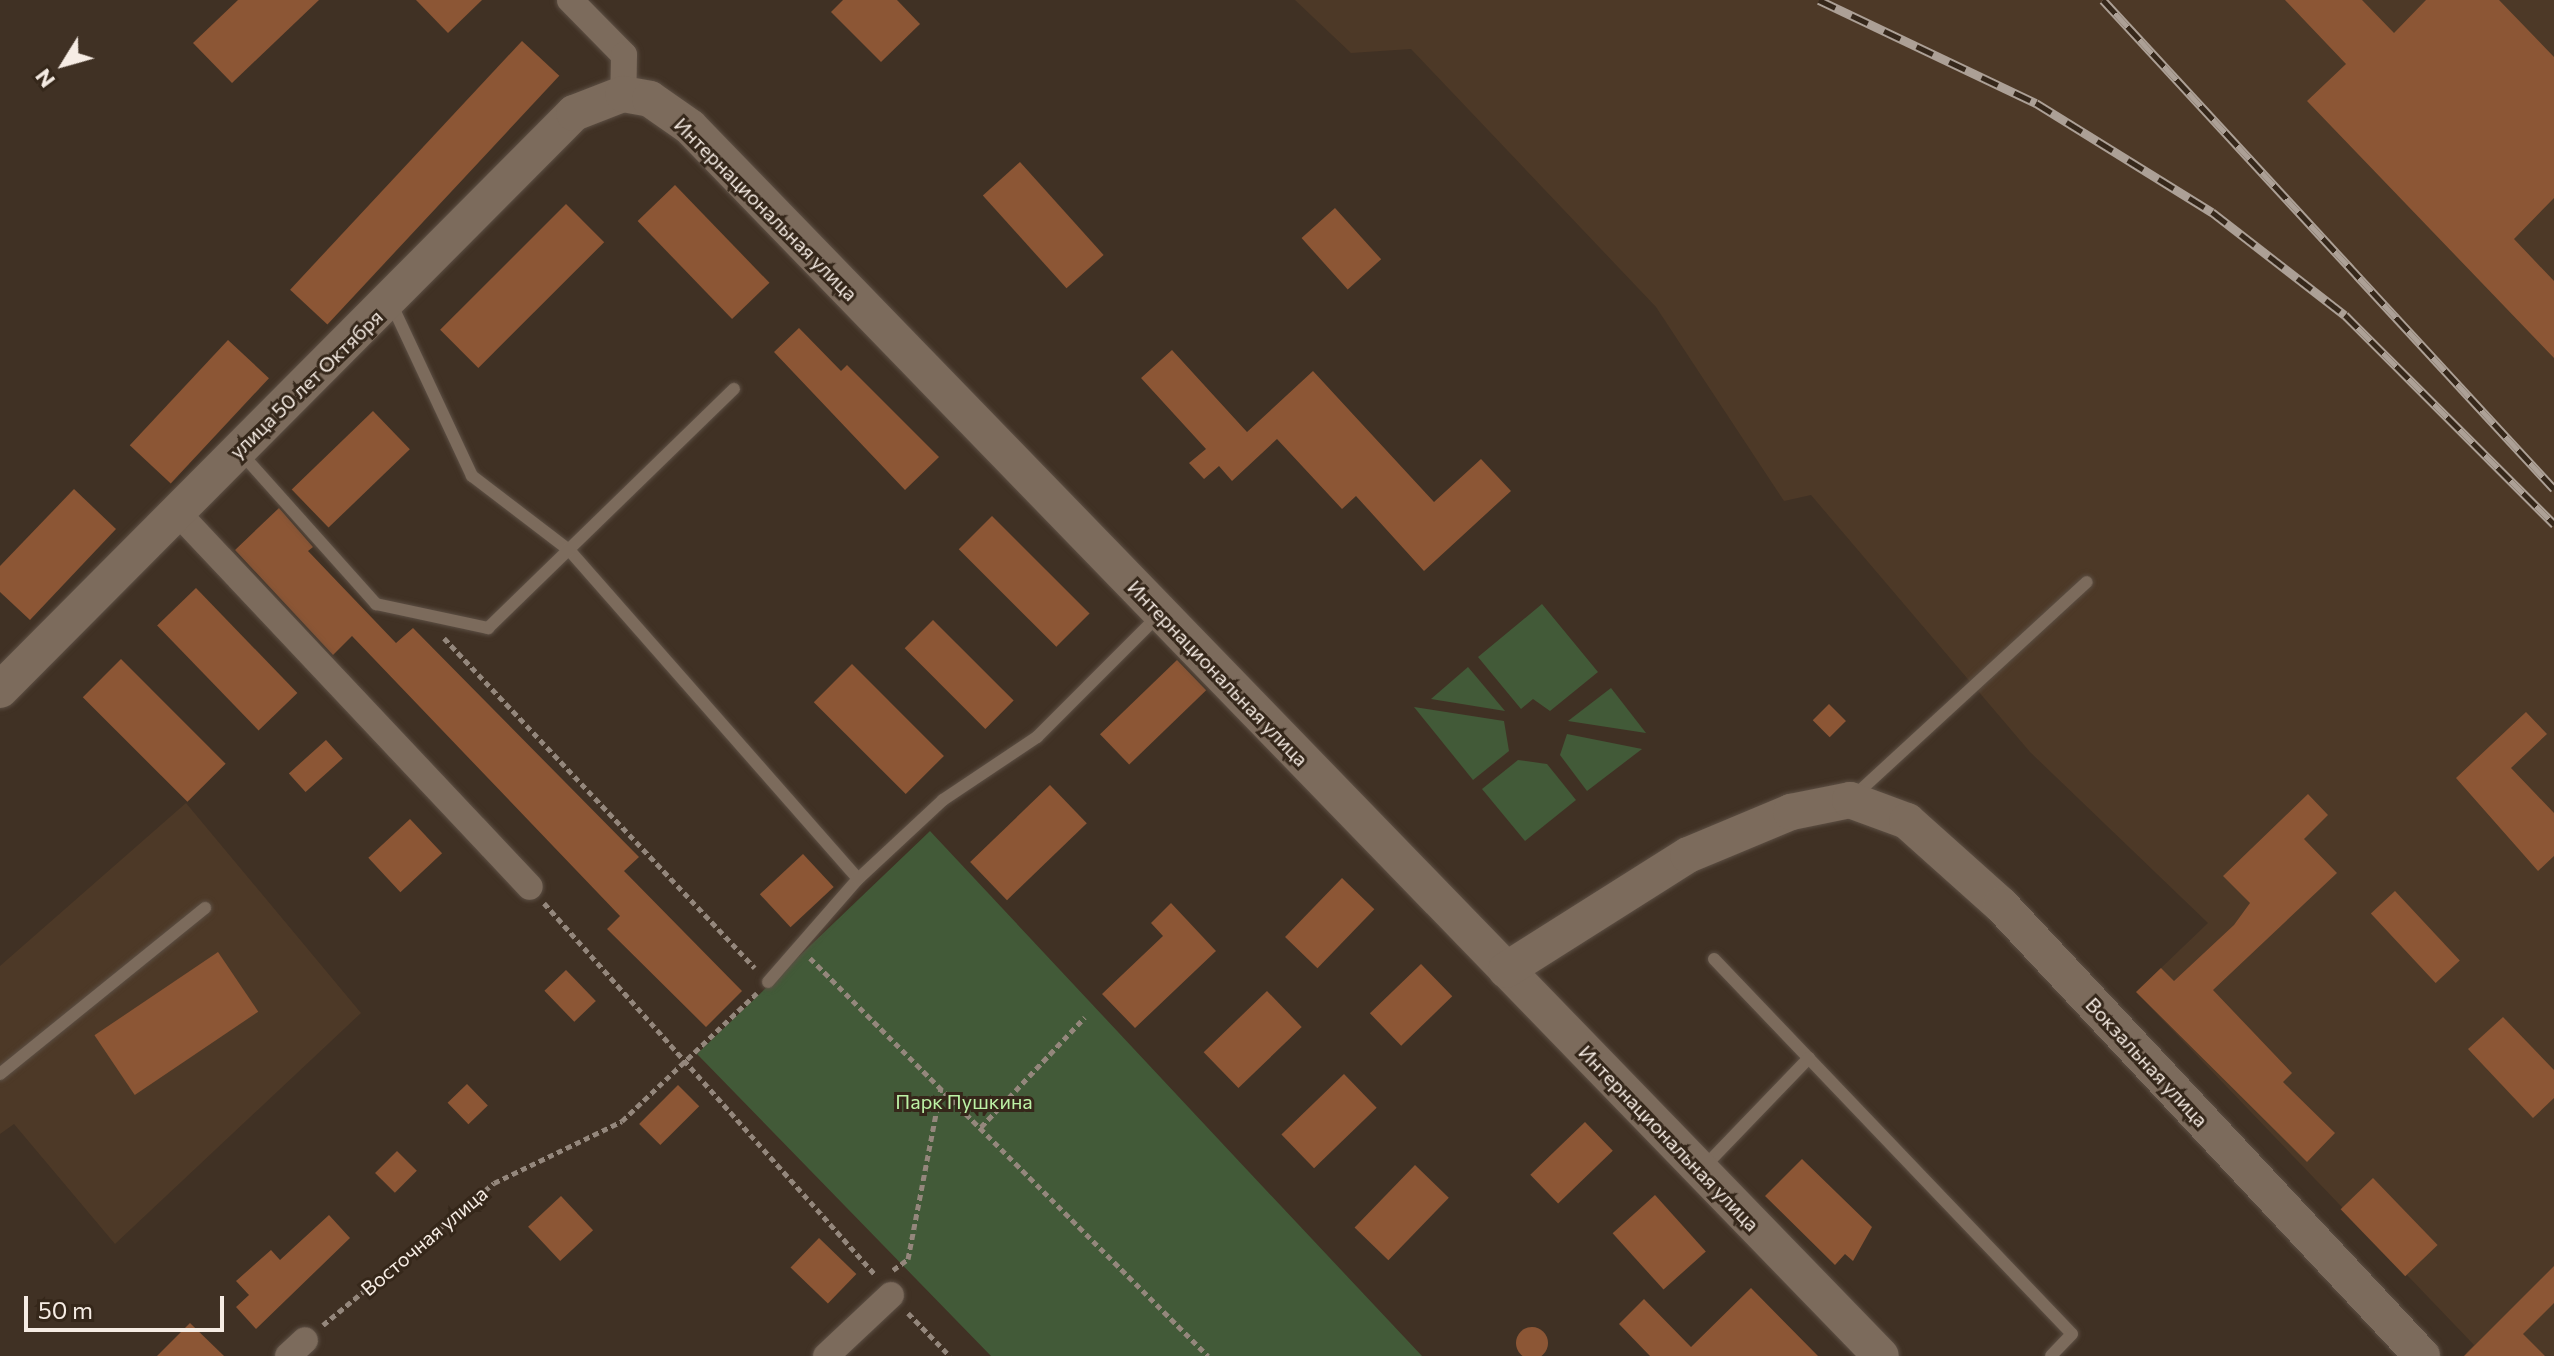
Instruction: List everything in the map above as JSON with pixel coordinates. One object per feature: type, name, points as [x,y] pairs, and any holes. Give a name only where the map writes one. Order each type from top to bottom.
[{"type":"street","points":[[570,0],[624,55],[623,94]]},
{"type":"street","name":"улица 50 лет Октября","points":[[0,690],[238,449],[391,303],[574,113],[623,94]]},
{"type":"street","name":"Интернациональная улица","points":[[623,94],[650,99],[690,127],[1881,1356]]},
{"type":"street","points":[[176,511],[530,887]]},
{"type":"street","points":[[1506,970],[1688,855],[1791,812],[1850,800]]},
{"type":"street","name":"Вокзальная улица","points":[[1850,800],[1907,821],[2001,905],[2422,1356]]},
{"type":"street","points":[[826,1356],[885,1288]]},
{"type":"lane","points":[[391,303],[472,476],[570,551],[858,879]]},
{"type":"lane","points":[[238,449],[376,604],[488,628],[734,389]]},
{"type":"lane","points":[[1850,800],[1926,722],[2087,582]]},
{"type":"lane","points":[[768,982],[858,879],[943,800],[1037,737],[1160,614]]},
{"type":"lane","points":[[0,1074],[205,908]]},
{"type":"lane","points":[[1714,959],[2072,1334],[2051,1356]]},
{"type":"lane","points":[[1701,1171],[1809,1058]]},
{"type":"path","points":[[418,611],[768,982]]},
{"type":"path","points":[[530,887],[687,1060],[885,1288],[950,1356]]},
{"type":"path","points":[[800,949],[1208,1356]]},
{"type":"path","name":"Восточная улица","points":[[296,1348],[494,1183],[622,1121],[768,982]]},
{"type":"path","points":[[981,1127],[1085,1017]]},
{"type":"path","points":[[885,1288],[908,1259],[941,1087]]},
{"type":"shaded area","points":[[1295,0],[2554,0],[2554,1356],[2466,1353],[2474,1345],[2136,992],[2208,923],[2030,752],[1811,495],[1784,501],[1656,307],[1411,49],[1351,53]]},
{"type":"shaded area","points":[[186,803],[361,1013],[115,1244],[14,1124],[0,1134],[0,966]]},
{"type":"green space","points":[[1542,604],[1598,672],[1550,711],[1533,699],[1521,709],[1478,657]]},
{"type":"green space","points":[[1468,667],[1505,711],[1431,699]]},
{"type":"green space","points":[[1611,688],[1646,733],[1568,721]]},
{"type":"green space","points":[[1414,707],[1504,721],[1509,751],[1473,780]]},
{"type":"green space","points":[[1567,734],[1642,749],[1587,791],[1560,755]]},
{"type":"green space","points":[[1518,760],[1547,764],[1576,800],[1525,841],[1482,789]]},
{"type":"green space","name":"Парк Пушкина","points":[[930,831],[1422,1356],[991,1356],[697,1054]]},
{"type":"building","points":[[238,0],[319,0],[232,83],[193,43]]},
{"type":"building","points":[[416,0],[482,0],[448,33]]},
{"type":"building","points":[[843,0],[897,0],[920,24],[881,62],[831,12]]},
{"type":"building","points":[[2285,0],[2362,0],[2394,33],[2426,0],[2499,0],[2554,57],[2554,198],[2514,239],[2554,281],[2554,358],[2307,101],[2346,64]]},
{"type":"building","points":[[522,41],[559,76],[327,324],[290,290]]},
{"type":"building","points":[[1020,162],[1104,255],[1066,288],[983,195]]},
{"type":"building","points":[[675,185],[769,283],[732,319],[638,221]]},
{"type":"building","points":[[566,204],[604,242],[478,368],[440,330]]},
{"type":"building","points":[[1335,208],[1381,259],[1348,289],[1302,238]]},
{"type":"building","points":[[799,328],[841,371],[847,365],[939,457],[905,490],[774,352]]},
{"type":"building","points":[[228,340],[269,378],[171,484],[130,445]]},
{"type":"building","points":[[1172,350],[1247,432],[1313,371],[1434,502],[1481,459],[1511,491],[1424,571],[1356,496],[1342,509],[1277,439],[1232,481],[1219,466],[1204,479],[1189,463],[1206,449],[1141,378]]},
{"type":"building","points":[[373,411],[410,449],[329,528],[292,489]]},
{"type":"building","points":[[74,489],[116,529],[30,620],[0,592],[0,566]]},
{"type":"building","points":[[279,508],[313,547],[308,551],[396,643],[413,628],[639,857],[624,871],[742,991],[706,1027],[607,929],[620,916],[352,636],[333,655],[235,550]]},
{"type":"building","points":[[992,516],[1090,614],[1056,647],[959,549]]},
{"type":"building","points":[[196,588],[297,693],[259,731],[157,626]]},
{"type":"building","points":[[933,620],[1014,701],[985,729],[905,648]]},
{"type":"building","points":[[121,659],[226,764],[187,802],[83,697]]},
{"type":"building","points":[[1177,660],[1206,690],[1129,765],[1100,734]]},
{"type":"building","points":[[852,664],[944,756],[906,794],[814,702]]},
{"type":"building","points":[[1829,704],[1846,721],[1830,737],[1813,720]]},
{"type":"building","points":[[2526,712],[2547,734],[2511,768],[2554,813],[2554,856],[2538,871],[2456,778]]},
{"type":"building","points":[[326,740],[343,759],[306,792],[289,773]]},
{"type":"building","points":[[1050,785],[1087,823],[1007,900],[970,862]]},
{"type":"building","points":[[2308,794],[2328,815],[2304,839],[2337,873],[2213,990],[2292,1073],[2283,1082],[2335,1133],[2307,1162],[2136,992],[2161,968],[2174,981],[2234,925],[2250,903],[2223,876]]},
{"type":"building","points":[[410,819],[442,853],[400,892],[368,858]]},
{"type":"building","points":[[803,854],[834,887],[791,927],[760,894]]},
{"type":"building","points":[[1342,878],[1374,909],[1317,968],[1285,937]]},
{"type":"building","points":[[2395,891],[2460,960],[2436,983],[2371,914]]},
{"type":"building","points":[[1171,903],[1216,951],[1135,1028],[1102,994],[1163,936],[1151,923]]},
{"type":"building","points":[[218,952],[258,1012],[135,1095],[94,1035]]},
{"type":"building","points":[[1421,964],[1452,996],[1401,1046],[1370,1013]]},
{"type":"building","points":[[566,970],[596,1001],[574,1022],[544,991]]},
{"type":"building","points":[[1267,991],[1302,1027],[1238,1088],[1204,1052]]},
{"type":"building","points":[[2503,1017],[2554,1070],[2554,1098],[2533,1118],[2468,1049]]},
{"type":"building","points":[[1344,1074],[1377,1108],[1314,1168],[1281,1134]]},
{"type":"building","points":[[467,1084],[488,1106],[468,1124],[448,1103]]},
{"type":"building","points":[[678,1085],[699,1106],[660,1145],[639,1124]]},
{"type":"building","points":[[1585,1122],[1613,1151],[1558,1204],[1530,1175]]},
{"type":"building","points":[[397,1151],[417,1171],[395,1193],[375,1173]]},
{"type":"building","points":[[1802,1159],[1872,1227],[1853,1261],[1845,1254],[1835,1265],[1765,1196]]},
{"type":"building","points":[[1415,1165],[1449,1198],[1388,1260],[1355,1228]]},
{"type":"building","points":[[2373,1178],[2438,1245],[2405,1276],[2341,1209]]},
{"type":"building","points":[[1655,1195],[1706,1251],[1663,1290],[1613,1233]]},
{"type":"building","points":[[561,1196],[593,1230],[560,1261],[528,1227]]},
{"type":"building","points":[[329,1215],[350,1238],[256,1329],[236,1307],[249,1295],[236,1281],[271,1250],[280,1260]]},
{"type":"building","points":[[819,1238],[856,1274],[828,1304],[791,1267]]},
{"type":"building","points":[[2554,1266],[2554,1303],[2523,1334],[2545,1356],[2464,1356]]},
{"type":"building","points":[[1751,1288],[1818,1356],[1650,1356],[1619,1324],[1644,1299],[1691,1347]]},
{"type":"building","points":[[190,1323],[224,1356],[157,1356]]},
{"type":"building","points":[[1532,1327],[1544,1331],[1548,1343],[1544,1355],[1532,1359],[1520,1355],[1516,1343],[1520,1331]]},
{"type":"railway","points":[[1819,0],[2036,103],[2212,212],[2345,315],[2554,524]]},
{"type":"railway","points":[[2103,0],[2554,489]]}]
